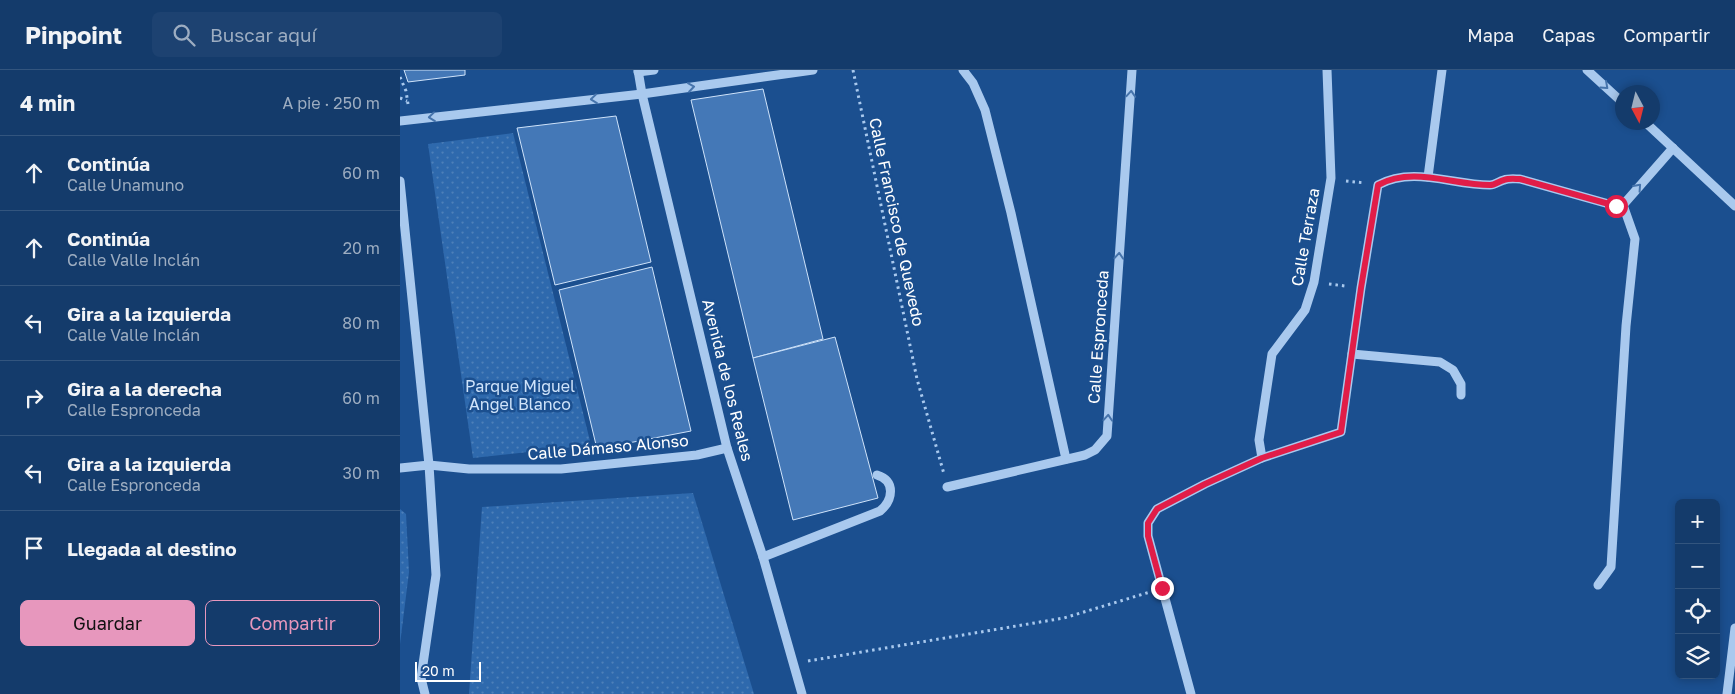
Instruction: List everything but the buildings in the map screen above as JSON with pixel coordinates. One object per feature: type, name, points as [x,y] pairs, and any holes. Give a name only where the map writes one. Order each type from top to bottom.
[{"type":"street","points":[[638,71],[654,70]]},
{"type":"street","points":[[400,121],[642,94],[813,70]]},
{"type":"street","points":[[963,70],[973,83],[985,110],[1014,222],[1066,459]]},
{"type":"street","name":"Calle Espronceda","points":[[947,487],[1085,455],[1096,450],[1106,436],[1132,70]]},
{"type":"street","name":"Calle Terraza","points":[[1262,458],[1259,440],[1272,354],[1305,310],[1314,282],[1331,178],[1327,70]]},
{"type":"street","points":[[1428,177],[1442,70]]},
{"type":"street","points":[[1587,70],[1615,96]]},
{"type":"street","name":"Avenida de los Reales","points":[[638,71],[727,448],[763,557],[802,694]]},
{"type":"street","points":[[1654,130],[1735,206]]},
{"type":"street","points":[[1191,694],[1148,536],[1148,523],[1157,509],[1205,484],[1262,458],[1341,432],[1361,288],[1378,185],[1388,179],[1428,177],[1492,185],[1506,179],[1520,179],[1616,206],[1623,205],[1673,148]]},
{"type":"street","points":[[400,181],[429,465],[436,575],[421,678],[425,694]]},
{"type":"street","points":[[1598,585],[1611,567],[1626,326],[1635,239],[1623,205]]},
{"type":"street","points":[[1352,354],[1440,362],[1453,370],[1461,384],[1461,395]]},
{"type":"street","name":"Calle Dámaso Alonso","points":[[400,468],[429,465],[469,469],[561,469],[697,455],[727,448]]},
{"type":"street","points":[[763,557],[880,511],[889,501],[891,488],[886,479],[877,475]]},
{"type":"street","points":[[1727,694],[1735,628]]},
{"type":"path","name":"Calle Francisco de Quevedo","points":[[853,70],[917,379],[947,487]]},
{"type":"path","points":[[400,77],[406,91],[411,120]]},
{"type":"path","points":[[400,98],[407,101]]},
{"type":"path","points":[[1331,178],[1378,185]]},
{"type":"path","points":[[1314,282],[1361,288]]},
{"type":"path","points":[[793,664],[1064,618],[1162,588]]},
{"type":"green space","name":"Parque Miguel Angel Blanco","points":[[513,133],[591,445],[473,458],[428,144]]},
{"type":"green space","points":[[693,493],[754,694],[469,694],[482,507]]},
{"type":"green space","points":[[400,509],[406,514],[409,572],[400,644]]},
{"type":"route","points":[[1162,588],[1148,536],[1148,523],[1157,509],[1205,484],[1262,458],[1341,432],[1361,288],[1378,185],[1388,179],[1404,177],[1428,177],[1492,185],[1506,179],[1520,179],[1616,206]]}]
